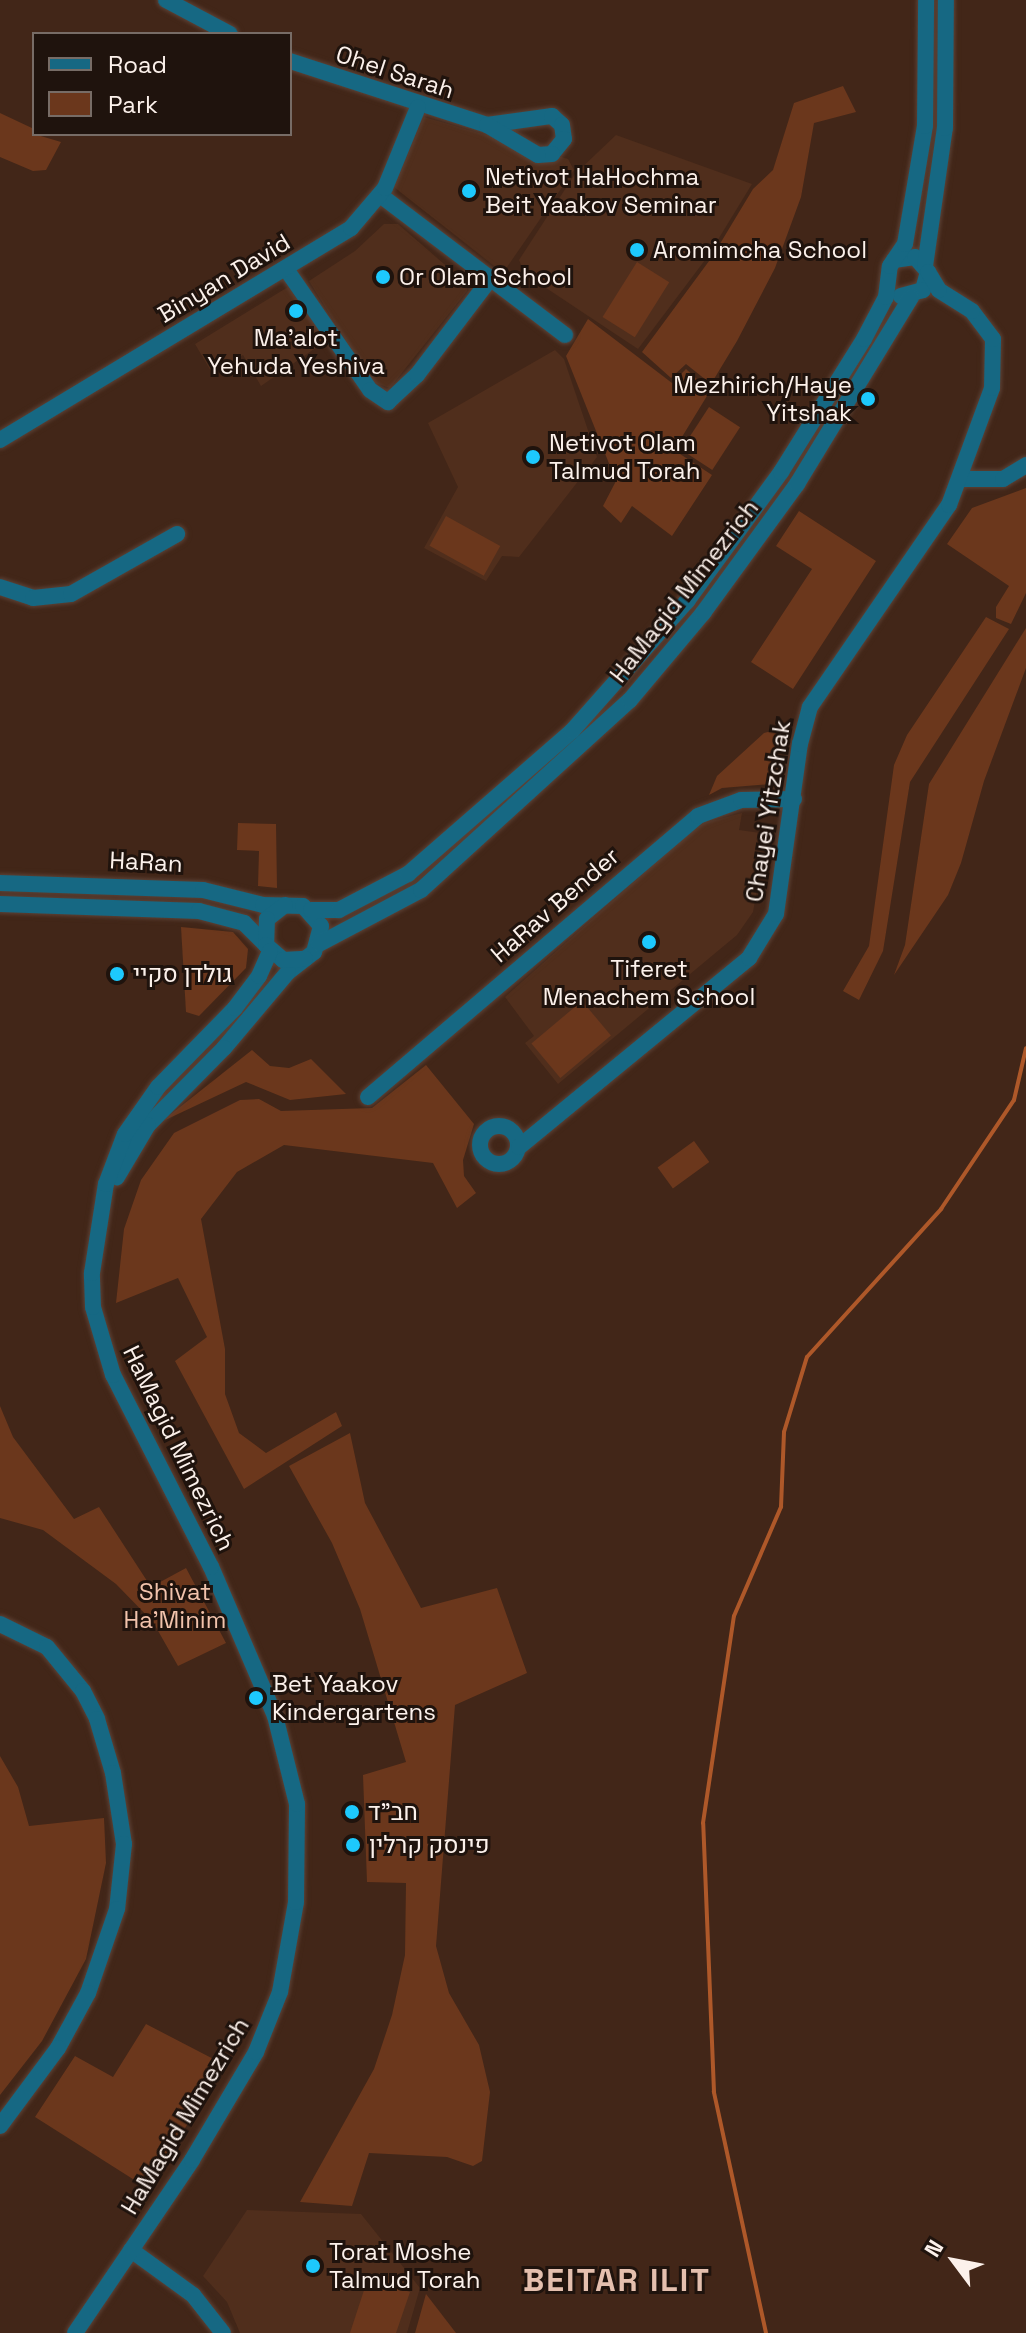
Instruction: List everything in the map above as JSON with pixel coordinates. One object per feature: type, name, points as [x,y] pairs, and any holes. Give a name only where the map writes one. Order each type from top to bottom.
[{"type":"street","points":[[166,0],[226,32]]},
{"type":"street","points":[[926,0],[925,126],[911,222],[887,279],[893,292],[950,297]]},
{"type":"street","points":[[915,296],[927,269],[945,128],[946,0]]},
{"type":"street","name":"Ohel Sarah","points":[[292,62],[418,107],[487,125]]},
{"type":"street","name":"Binyan David","points":[[0,440],[351,228],[380,195],[418,107]]},
{"type":"street","points":[[380,195],[565,335]]},
{"type":"street","points":[[894,260],[915,257],[927,269]]},
{"type":"street","points":[[286,269],[370,390],[388,402],[417,375],[491,278]]},
{"type":"street","name":"Chayei Yitzchak","points":[[519,1147],[556,1112],[758,946],[780,901],[804,726],[820,687],[962,479],[992,388],[995,348],[980,319],[950,297],[927,269]]},
{"type":"street","name":"HaMagid Mimezrich","points":[[311,910],[339,910],[408,874],[616,686],[687,601],[790,459],[864,339],[886,297],[887,279]]},
{"type":"street","name":"HaMagid Mimezrich","points":[[319,944],[421,890],[630,700],[703,613],[797,484],[915,296]]},
{"type":"street","points":[[962,479],[1003,479],[1026,465]]},
{"type":"street","points":[[0,587],[33,598],[71,594],[177,534]]},
{"type":"street","name":"HaRav Bender","points":[[368,1097],[691,821],[741,800],[794,799]]},
{"type":"street","name":"HaRan","points":[[0,883],[184,888],[263,905],[287,904]]},
{"type":"street","name":"HaRan","points":[[0,904],[199,911],[244,923],[268,948]]},
{"type":"street","points":[[287,904],[311,910],[321,926],[319,944],[306,958],[291,962],[268,948],[267,919],[287,904]]},
{"type":"street","name":"HaMagid Mimezrich","points":[[75,2333],[227,2103],[270,2024],[296,1902],[297,1804],[287,1755],[252,1656],[100,1341],[93,1307],[96,1229],[110,1169],[135,1116],[235,1008],[259,976],[268,948]]},
{"type":"street","name":"HaMagid Mimezrich","points":[[96,1229],[117,1175],[148,1125],[306,958]]},
{"type":"street","name":"Chayei Yitzchak","points":[[508,1128],[556,1112]]},
{"type":"street","points":[[508,1128],[519,1147],[505,1164],[483,1157],[480,1141],[486,1131],[508,1128]]},
{"type":"street","points":[[0,1624],[47,1647],[83,1691],[97,1719],[113,1773],[124,1844],[117,1909],[88,1993],[58,2048],[0,2126]]},
{"type":"street","points":[[131,2250],[193,2295],[223,2333]]},
{"type":"shaded area","points":[[424,117],[568,159],[574,170],[503,273],[394,187]]},
{"type":"shaded area","points":[[616,135],[752,184],[708,256],[638,349],[525,274],[519,260],[575,174]]},
{"type":"shaded area","points":[[384,224],[398,224],[466,283],[467,291],[390,388],[372,382],[309,281],[355,251]]},
{"type":"shaded area","points":[[288,287],[327,340],[261,386],[243,355],[212,373],[195,344]]},
{"type":"shaded area","points":[[555,350],[564,359],[597,457],[519,557],[502,556],[486,581],[424,548],[458,487],[428,423]]},
{"type":"shaded area","points":[[742,813],[739,830],[767,834],[753,912],[737,935],[558,1084],[525,1043],[534,1036],[505,997],[688,834],[704,823]]},
{"type":"shaded area","points":[[247,2210],[361,2214],[420,2288],[407,2333],[240,2333],[227,2302],[203,2276]]},
{"type":"green space","points":[[843,86],[856,112],[814,123],[801,197],[775,268],[737,341],[711,384],[686,364],[671,378],[642,352],[712,257],[753,189],[773,170],[794,103]]},
{"type":"green space","points":[[0,113],[32,128],[32,136],[61,142],[46,170],[33,171],[0,157]]},
{"type":"green space","points":[[637,262],[669,282],[635,337],[603,317]]},
{"type":"green space","points":[[588,319],[672,383],[686,369],[710,391],[674,450],[712,475],[672,536],[632,506],[621,523],[603,506],[616,481],[566,356]]},
{"type":"green space","points":[[709,407],[740,427],[712,470],[681,450]]},
{"type":"green space","points":[[1026,488],[1026,593],[1011,624],[996,618],[996,607],[1009,586],[947,544],[972,508]]},
{"type":"green space","points":[[799,511],[876,561],[793,689],[751,662],[812,569],[776,546]]},
{"type":"green space","points":[[446,516],[500,546],[484,576],[430,546]]},
{"type":"green space","points":[[986,617],[1009,629],[910,782],[883,951],[859,1000],[843,991],[869,946],[894,765],[907,735]]},
{"type":"green space","points":[[1026,628],[1026,668],[984,781],[961,863],[948,895],[894,975],[905,945],[929,784]]},
{"type":"green space","points":[[779,729],[770,784],[722,788],[709,795],[717,776],[764,733]]},
{"type":"green space","points":[[238,823],[276,824],[277,888],[258,886],[259,851],[237,850]]},
{"type":"green space","points":[[181,927],[233,932],[248,949],[246,968],[199,1016],[186,1012]]},
{"type":"green space","points":[[582,1001],[611,1035],[560,1078],[531,1043]]},
{"type":"green space","points":[[252,1050],[270,1066],[289,1068],[311,1059],[346,1094],[290,1100],[246,1082],[161,1122]]},
{"type":"green space","points":[[426,1065],[474,1124],[463,1160],[464,1176],[476,1193],[457,1208],[433,1163],[284,1145],[237,1172],[201,1219],[225,1349],[225,1394],[239,1433],[266,1453],[336,1412],[342,1426],[244,1489],[175,1361],[207,1337],[178,1278],[116,1303],[124,1229],[141,1180],[174,1133],[240,1100],[259,1099],[281,1111],[372,1108]]},
{"type":"green space","points":[[694,1141],[709,1162],[673,1188],[658,1167]]},
{"type":"green space","name":"Shivat Ha'Minim","points":[[0,1406],[13,1437],[74,1519],[99,1507],[151,1587],[186,1568],[226,1643],[178,1666],[153,1622],[116,1584],[43,1530],[0,1518]]},
{"type":"green space","points":[[350,1433],[365,1503],[421,1608],[497,1588],[527,1673],[455,1705],[436,1946],[449,1993],[479,2045],[490,2092],[482,2161],[473,2166],[447,2157],[369,2153],[352,2206],[300,2202],[374,2069],[392,2015],[405,1955],[406,1883],[367,1882],[363,1775],[406,1762],[360,1609],[332,1543],[289,1466]]},
{"type":"green space","points":[[0,1756],[18,1787],[29,1826],[104,1818],[106,1863],[86,1959],[42,2041],[0,2095]]},
{"type":"green space","points":[[146,2024],[225,2065],[147,2188],[35,2117],[75,2056],[113,2077]]},
{"type":"green space","points":[[368,2278],[410,2292],[396,2333],[350,2333]]},
{"type":"green space","points":[[426,2294],[456,2333],[415,2333]]},
{"type":"waterway","points":[[766,2333],[714,2092],[703,1823],[734,1616],[781,1507],[784,1432],[807,1357],[941,1209],[1014,1100],[1026,1048]]},
{"type":"place","name":"Netivot HaHochma Beit Yaakov Seminar","points":[[469,191]]},
{"type":"place","name":"Aromimcha School","points":[[637,250]]},
{"type":"place","name":"Or Olam School","points":[[383,277]]},
{"type":"place","name":"Ma'alot Yehuda Yeshiva","points":[[296,311]]},
{"type":"place","name":"Mezhirich/Haye Yitshak","points":[[868,399]]},
{"type":"place","name":"Netivot Olam Talmud Torah","points":[[533,457]]},
{"type":"place","name":"Tiferet Menachem School","points":[[649,942]]},
{"type":"place","name":"גולדן סקיי","points":[[117,974]]},
{"type":"place","name":"Bet Yaakov Kindergartens","points":[[256,1698]]},
{"type":"place","name":"חב\"ד","points":[[352,1812]]},
{"type":"place","name":"פינסק קרלין","points":[[353,1845]]},
{"type":"place","name":"Torat Moshe Talmud Torah","points":[[313,2266]]},
{"type":"district","name":"BEITAR ILIT","points":[[617,2280]]}]
